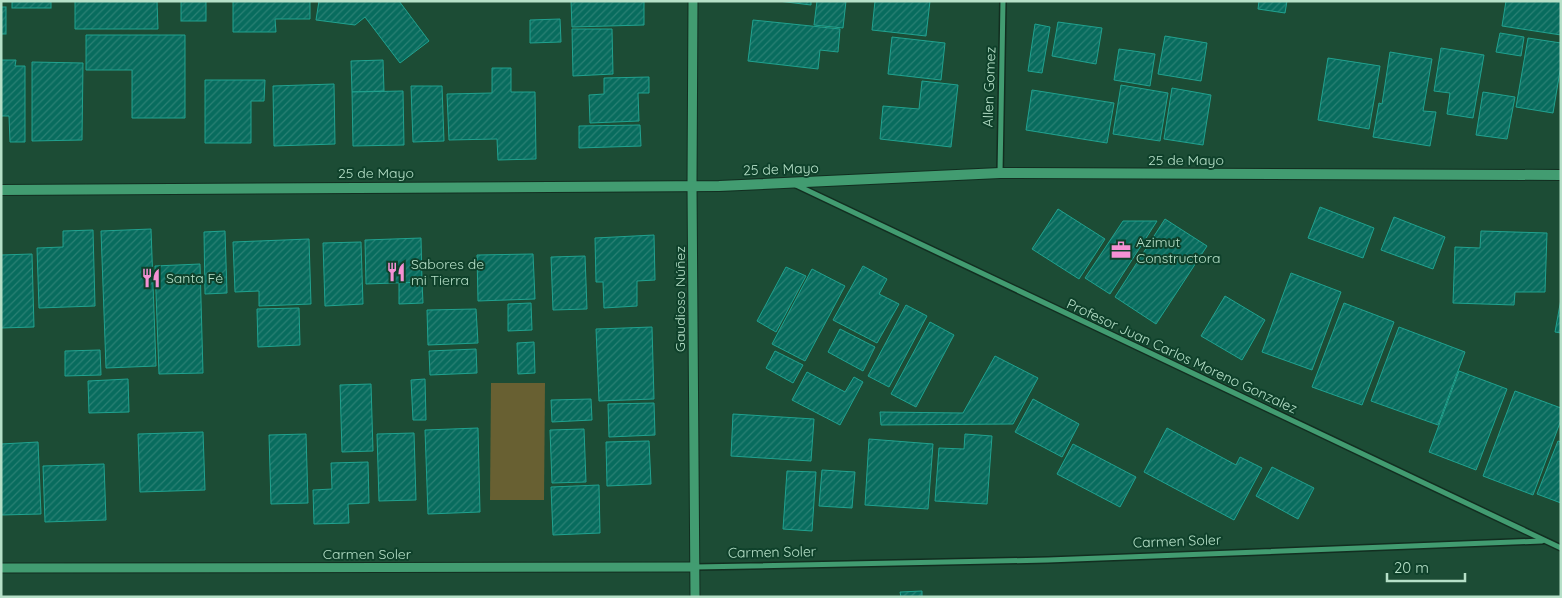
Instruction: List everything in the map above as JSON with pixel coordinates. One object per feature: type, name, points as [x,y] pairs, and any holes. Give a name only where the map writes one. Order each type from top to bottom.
[{"type":"main road","name":"25 de Mayo","points":[[1,190],[793,184],[1000,173],[1561,175]]},
{"type":"street","name":"Gaudioso Núñez","points":[[693,1],[692,185],[695,597]]},
{"type":"street","name":"Allen Gomez","points":[[1000,173],[998,143],[1003,1]]},
{"type":"street","name":"Profesor Juan Carlos Moreno Gonzalez","points":[[793,184],[1561,548]]},
{"type":"street","name":"Carmen Soler","points":[[1,568],[695,567],[1048,560],[1543,541]]},
{"type":"shaded area","points":[[491,383],[545,383],[544,500],[490,500]]},
{"type":"building","points":[[12,1],[51,1],[51,8],[12,8]]},
{"type":"building","points":[[75,1],[157,1],[158,29],[75,29]]},
{"type":"building","points":[[181,1],[206,1],[206,21],[181,21]]},
{"type":"building","points":[[233,1],[310,1],[310,19],[275,19],[276,32],[233,32]]},
{"type":"building","points":[[319,1],[399,1],[429,41],[400,63],[365,17],[355,25],[316,20]]},
{"type":"building","points":[[571,1],[644,1],[644,25],[572,27]]},
{"type":"building","points":[[778,1],[811,1],[811,5]]},
{"type":"building","points":[[817,1],[846,1],[843,28],[814,25]]},
{"type":"building","points":[[875,1],[930,1],[926,36],[872,30]]},
{"type":"building","points":[[1259,1],[1287,1],[1285,13],[1258,9]]},
{"type":"building","points":[[1506,1],[1561,1],[1561,35],[1502,26]]},
{"type":"building","points":[[1,7],[6,7],[6,34],[1,34]]},
{"type":"building","points":[[560,19],[561,42],[530,43],[530,20]]},
{"type":"building","points":[[753,20],[840,29],[838,52],[820,50],[818,69],[748,61]]},
{"type":"building","points":[[1058,22],[1102,28],[1096,64],[1052,56]]},
{"type":"building","points":[[1035,24],[1050,27],[1042,73],[1028,71]]},
{"type":"building","points":[[572,29],[612,29],[613,74],[573,76]]},
{"type":"building","points":[[1500,33],[1524,37],[1521,56],[1496,52]]},
{"type":"building","points":[[86,35],[185,35],[185,118],[132,118],[132,70],[86,70]]},
{"type":"building","points":[[1165,36],[1207,43],[1201,81],[1158,74]]},
{"type":"building","points":[[892,37],[945,43],[941,80],[888,74]]},
{"type":"building","points":[[1528,38],[1561,43],[1561,65],[1553,113],[1516,107]]},
{"type":"building","points":[[1441,48],[1484,55],[1473,118],[1447,114],[1450,93],[1434,91]]},
{"type":"building","points":[[1119,49],[1155,54],[1150,86],[1114,80]]},
{"type":"building","points":[[1390,52],[1432,59],[1423,111],[1436,112],[1430,146],[1373,137],[1379,103],[1382,104]]},
{"type":"building","points":[[1328,58],[1380,66],[1369,129],[1318,120]]},
{"type":"building","points":[[1,60],[16,60],[15,66],[25,66],[25,142],[10,142],[9,116],[1,116]]},
{"type":"building","points":[[383,60],[384,91],[352,92],[351,61]]},
{"type":"building","points":[[32,62],[83,63],[82,140],[32,141]]},
{"type":"building","points":[[492,68],[511,68],[511,92],[535,92],[536,159],[498,160],[497,139],[449,140],[447,94],[492,93]]},
{"type":"building","points":[[649,77],[649,93],[638,93],[639,121],[590,123],[589,95],[604,94],[604,78]]},
{"type":"building","points":[[205,80],[265,80],[264,101],[251,101],[251,143],[205,143]]},
{"type":"building","points":[[922,81],[958,85],[951,147],[880,139],[883,106],[919,109]]},
{"type":"building","points":[[334,84],[335,144],[274,146],[273,86]]},
{"type":"building","points":[[1121,85],[1168,93],[1160,141],[1113,134]]},
{"type":"building","points":[[411,86],[442,86],[444,141],[413,142]]},
{"type":"building","points":[[1172,88],[1211,95],[1203,145],[1164,139]]},
{"type":"building","points":[[1032,90],[1114,103],[1107,143],[1026,130]]},
{"type":"building","points":[[403,91],[404,145],[353,146],[352,92]]},
{"type":"building","points":[[1483,92],[1515,97],[1507,139],[1476,135]]},
{"type":"building","points":[[640,125],[641,146],[579,148],[579,126]]},
{"type":"building","points":[[1320,207],[1374,228],[1363,258],[1308,238]]},
{"type":"building","points":[[1058,209],[1105,239],[1079,279],[1032,249]]},
{"type":"building","points":[[1394,217],[1445,237],[1433,269],[1381,250]]},
{"type":"building","points":[[1165,219],[1207,246],[1156,324],[1115,297]]},
{"type":"building","name":"Azimut Constructora","points":[[1123,221],[1157,221],[1110,294],[1085,278]]},
{"type":"building","points":[[151,229],[156,366],[106,368],[101,231]]},
{"type":"building","points":[[93,230],[95,306],[39,308],[37,248],[63,247],[63,231]]},
{"type":"building","points":[[225,231],[227,293],[205,294],[204,232]]},
{"type":"building","points":[[1481,231],[1547,233],[1545,292],[1515,292],[1514,305],[1453,303],[1455,247],[1480,248]]},
{"type":"building","points":[[654,235],[655,280],[637,281],[637,306],[604,308],[603,282],[596,282],[595,238]]},
{"type":"building","points":[[421,238],[422,282],[366,284],[365,240]]},
{"type":"building","points":[[309,239],[311,304],[259,306],[259,291],[235,292],[233,242]]},
{"type":"building","points":[[361,242],[363,304],[325,306],[323,243]]},
{"type":"building","points":[[32,254],[34,327],[1,328],[1,255]]},
{"type":"building","points":[[533,254],[535,299],[478,301],[477,255]]},
{"type":"building","points":[[585,256],[587,309],[553,310],[551,257]]},
{"type":"building","points":[[200,264],[203,373],[159,374],[155,266]]},
{"type":"building","points":[[863,266],[887,279],[879,294],[899,304],[877,343],[833,320]]},
{"type":"building","points":[[786,267],[806,276],[776,332],[757,321]]},
{"type":"building","points":[[812,269],[845,286],[805,361],[772,344]]},
{"type":"building","points":[[1291,273],[1341,292],[1312,370],[1262,352]]},
{"type":"building","points":[[422,282],[423,303],[399,304],[399,283]]},
{"type":"building","points":[[1225,296],[1265,320],[1242,360],[1201,336]]},
{"type":"building","points":[[1561,299],[1561,333],[1555,332]]},
{"type":"building","points":[[531,303],[532,330],[508,331],[508,304]]},
{"type":"building","points":[[1344,303],[1394,322],[1362,405],[1312,387]]},
{"type":"building","points":[[906,305],[927,316],[889,387],[868,376]]},
{"type":"building","points":[[299,308],[300,345],[258,347],[257,309]]},
{"type":"building","points":[[476,309],[478,343],[428,345],[427,310]]},
{"type":"building","points":[[930,322],[954,335],[916,407],[891,394]]},
{"type":"building","points":[[652,327],[654,399],[599,401],[596,329]]},
{"type":"building","points":[[1399,327],[1465,352],[1438,425],[1371,401]]},
{"type":"building","points":[[840,329],[875,347],[863,371],[828,352]]},
{"type":"building","points":[[534,342],[535,373],[518,374],[517,343]]},
{"type":"building","points":[[476,349],[477,373],[430,375],[429,351]]},
{"type":"building","points":[[100,350],[101,375],[65,376],[65,351]]},
{"type":"building","points":[[775,351],[803,365],[793,383],[766,368]]},
{"type":"building","points":[[995,356],[1038,378],[1013,424],[881,425],[880,412],[963,413]]},
{"type":"building","points":[[1459,371],[1507,389],[1476,470],[1429,452]]},
{"type":"building","points":[[807,372],[845,392],[854,377],[863,382],[840,425],[792,400]]},
{"type":"building","points":[[128,379],[129,412],[89,413],[88,381]]},
{"type":"building","points":[[425,379],[426,420],[413,420],[411,380]]},
{"type":"building","points":[[371,384],[373,451],[342,452],[340,385]]},
{"type":"building","points":[[1515,391],[1561,408],[1561,420],[1533,495],[1483,476]]},
{"type":"building","points":[[591,399],[592,420],[552,422],[551,400]]},
{"type":"building","points":[[1033,399],[1079,424],[1062,457],[1015,432]]},
{"type":"building","points":[[654,403],[655,435],[609,437],[608,404]]},
{"type":"building","points":[[733,414],[814,419],[811,461],[731,456]]},
{"type":"building","points":[[478,428],[480,512],[428,514],[425,430]]},
{"type":"building","points":[[1167,428],[1236,465],[1240,457],[1262,468],[1234,520],[1144,472]]},
{"type":"building","points":[[584,429],[586,482],[552,483],[550,430]]},
{"type":"building","points":[[203,432],[205,490],[140,492],[138,434]]},
{"type":"building","points":[[414,433],[416,500],[379,501],[377,434]]},
{"type":"building","points":[[306,434],[308,503],[271,504],[269,435]]},
{"type":"building","points":[[965,434],[992,436],[987,504],[935,501],[939,448],[964,449]]},
{"type":"building","points":[[869,439],[933,444],[928,509],[865,505]]},
{"type":"building","points":[[649,441],[651,484],[607,486],[606,442]]},
{"type":"building","points":[[1558,441],[1561,442],[1561,503],[1537,494]]},
{"type":"building","points":[[38,442],[41,514],[1,515],[1,444]]},
{"type":"building","points":[[1073,444],[1136,477],[1120,507],[1057,474]]},
{"type":"building","points":[[368,462],[369,503],[348,504],[349,523],[314,524],[313,490],[332,489],[331,463]]},
{"type":"building","points":[[104,464],[106,520],[45,522],[43,466]]},
{"type":"building","points":[[1272,467],[1314,488],[1298,519],[1256,496]]},
{"type":"building","points":[[822,470],[855,472],[852,508],[819,506]]},
{"type":"building","points":[[787,471],[816,472],[812,531],[783,529]]},
{"type":"building","points":[[599,485],[600,533],[553,535],[551,487]]},
{"type":"building","points":[[922,591],[922,597],[901,597],[900,592]]},
{"type":"place","name":"Azimut Constructora","points":[[1121,250]]},
{"type":"place","name":"Sabores de mi Tierra","points":[[396,272]]},
{"type":"place","name":"Santa Fé","points":[[151,278]]}]
